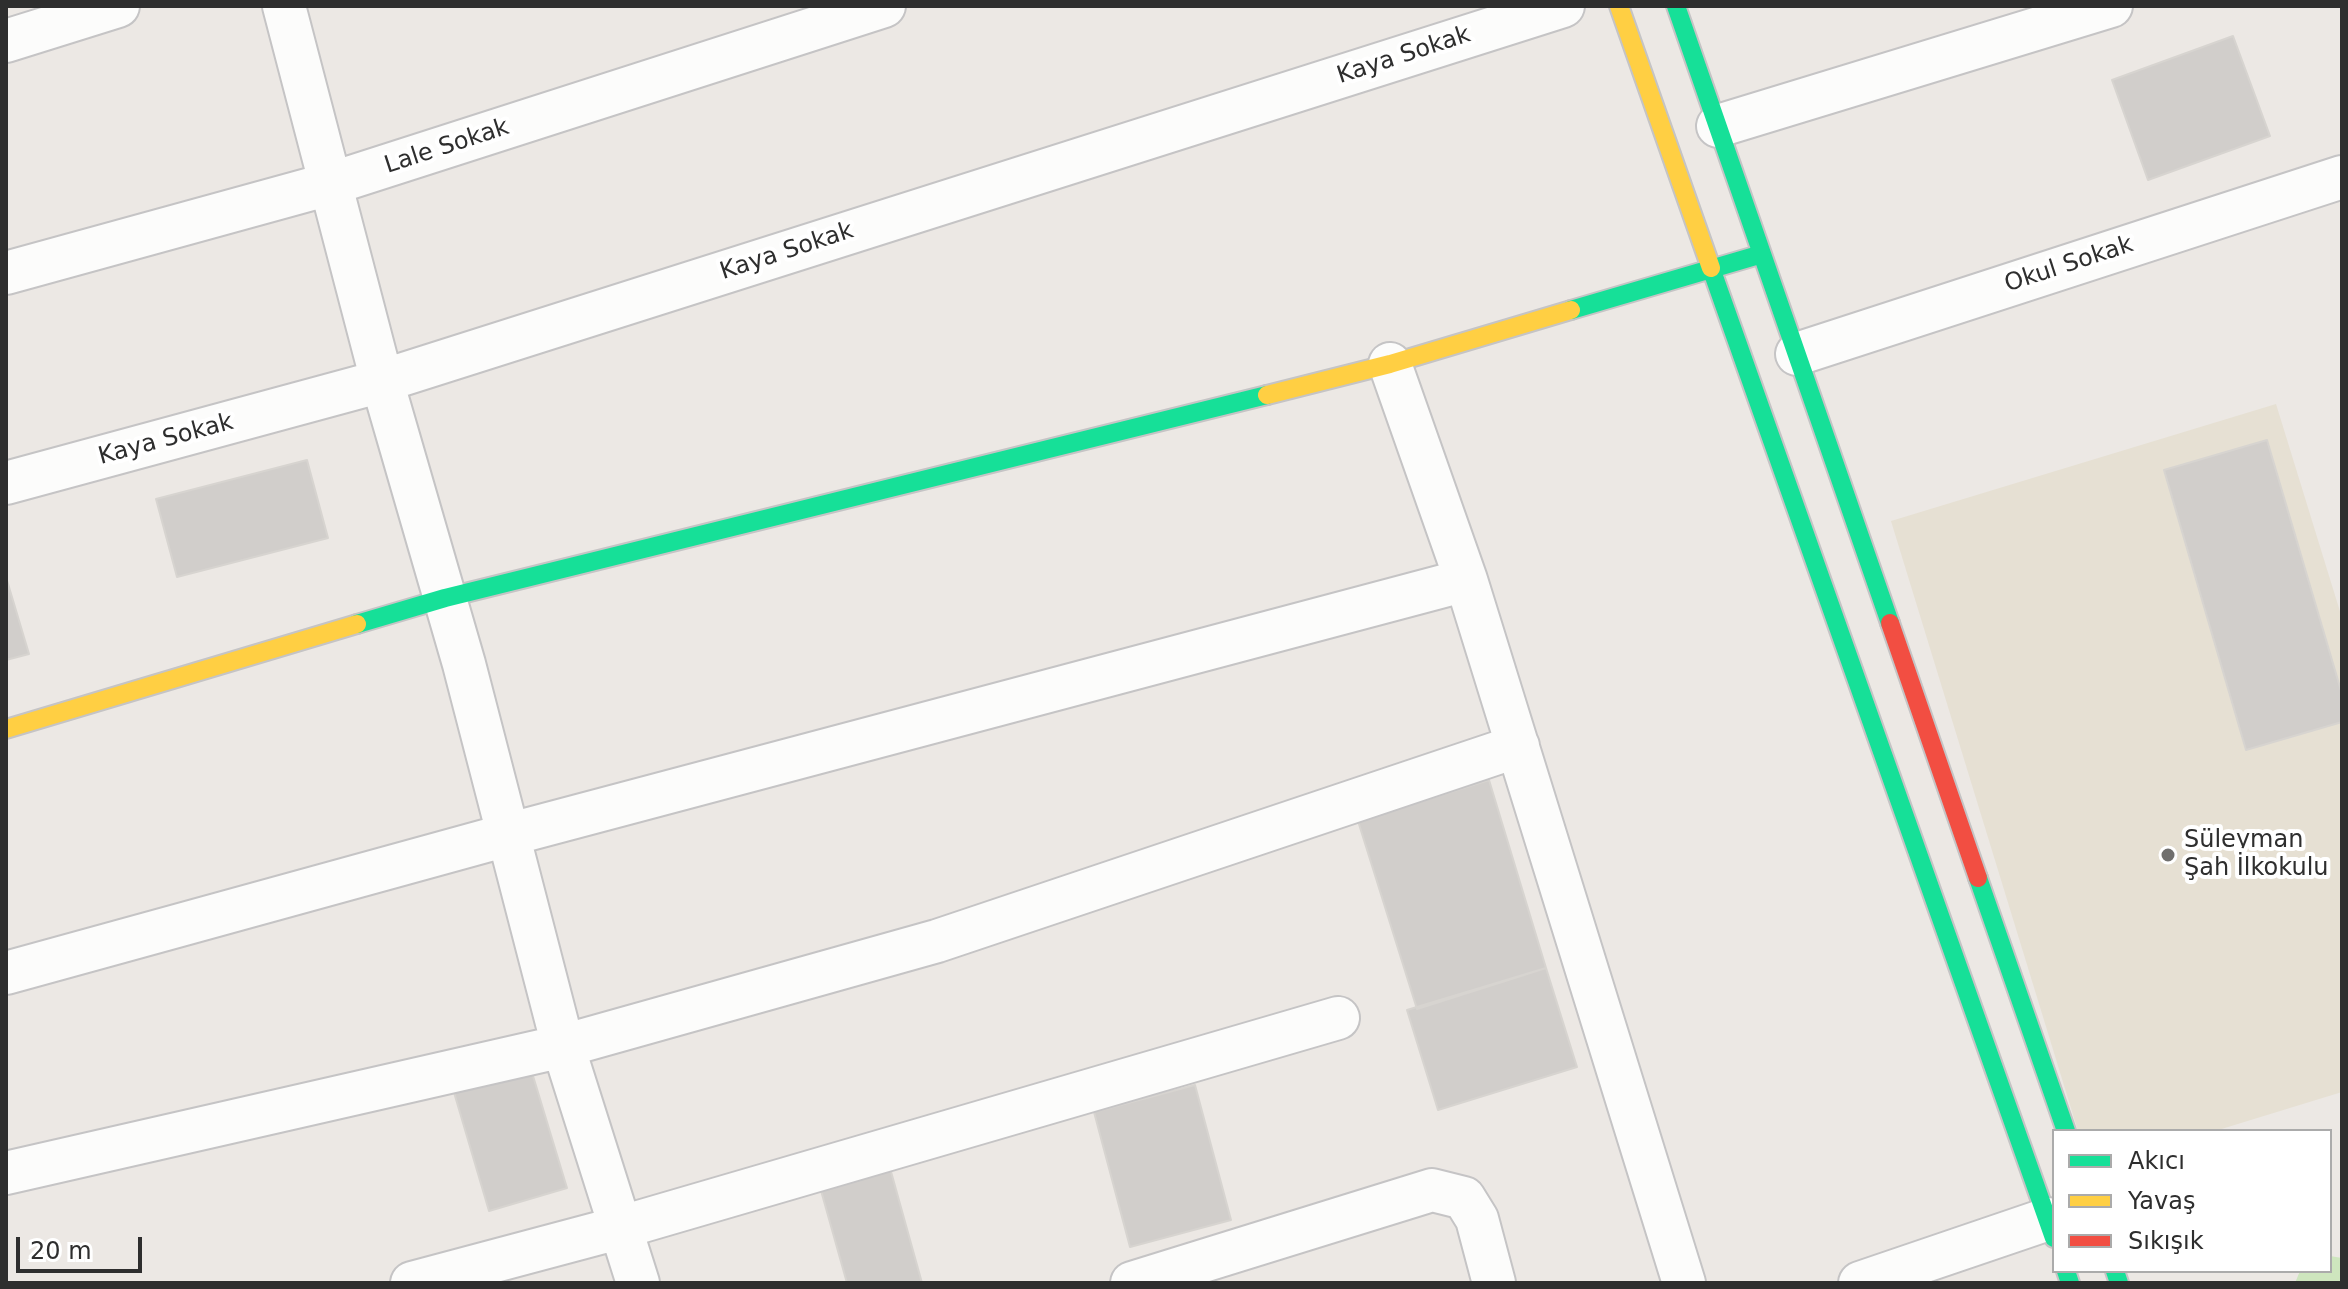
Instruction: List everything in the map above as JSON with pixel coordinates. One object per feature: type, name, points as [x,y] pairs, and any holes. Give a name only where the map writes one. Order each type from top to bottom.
[{"type":"main road","points":[[1619,6],[2051,1229]]},
{"type":"main road","points":[[1676,6],[2065,1129]]},
{"type":"main road","points":[[6,729],[445,598],[1390,364],[1762,254]]},
{"type":"street","points":[[6,41],[118,6]]},
{"type":"street","points":[[284,6],[333,183],[382,381],[445,598],[563,1046],[638,1283]]},
{"type":"street","name":"Lale Sokak","points":[[6,273],[333,183],[884,6]]},
{"type":"street","name":"Kaya Sokak","points":[[6,483],[382,381],[1563,6]]},
{"type":"street","points":[[1718,126],[2111,6]]},
{"type":"street","name":"Okul Sokak","points":[[1797,354],[2340,183]]},
{"type":"street","points":[[1390,364],[1466,580],[1684,1283]]},
{"type":"street","points":[[6,973],[507,835],[1466,580]]},
{"type":"street","points":[[6,1173],[563,1046],[937,941],[1518,746]]},
{"type":"street","points":[[412,1283],[622,1227],[1338,1018]]},
{"type":"street","points":[[1132,1283],[1432,1190],[1464,1198],[1477,1219],[1494,1283]]},
{"type":"street","points":[[1860,1283],[2051,1229]]},
{"type":"shaded area","name":"Süleyman Şah İlkokulu","points":[[2276,404],[2342,618],[2342,1092],[2222,1129],[2077,1129],[1891,521]]},
{"type":"green space","points":[[2332,1256],[2342,1258],[2342,1283],[2295,1283],[2299,1273],[2332,1273]]},
{"type":"building","points":[[2233,36],[2270,136],[2148,180],[2112,80]]},
{"type":"building","points":[[2267,440],[2342,694],[2342,722],[2246,750],[2164,470]]},
{"type":"building","points":[[307,460],[328,538],[177,577],[156,499]]},
{"type":"building","points":[[6,577],[29,654],[6,660]]},
{"type":"building","points":[[1489,780],[1546,968],[1417,1009],[1358,821]]},
{"type":"building","points":[[1546,968],[1577,1067],[1438,1110],[1407,1010]]},
{"type":"building","points":[[530,1066],[567,1188],[489,1211],[453,1089]]},
{"type":"building","points":[[1195,1085],[1231,1220],[1130,1247],[1094,1112]]},
{"type":"building","points":[[890,1168],[922,1283],[847,1283],[820,1187]]},
{"type":"traffic: fast","points":[[1676,6],[1890,623]]},
{"type":"traffic: fast","points":[[1571,310],[1762,254]]},
{"type":"traffic: fast","points":[[1711,268],[2052,1232]]},
{"type":"traffic: fast","points":[[357,624],[445,598],[1267,395]]},
{"type":"traffic: fast","points":[[1978,878],[2065,1129]]},
{"type":"traffic: fast","points":[[2067,1273],[2070,1283]]},
{"type":"traffic: fast","points":[[2116,1273],[2119,1283]]},
{"type":"traffic: slow","points":[[1619,6],[1711,268]]},
{"type":"traffic: slow","points":[[1267,395],[1390,364],[1571,310]]},
{"type":"traffic: slow","points":[[6,729],[357,624]]},
{"type":"traffic: jam","points":[[1890,623],[1978,878]]},
{"type":"place","name":"Süleyman Şah İlkokulu","points":[[2168,855]]}]
